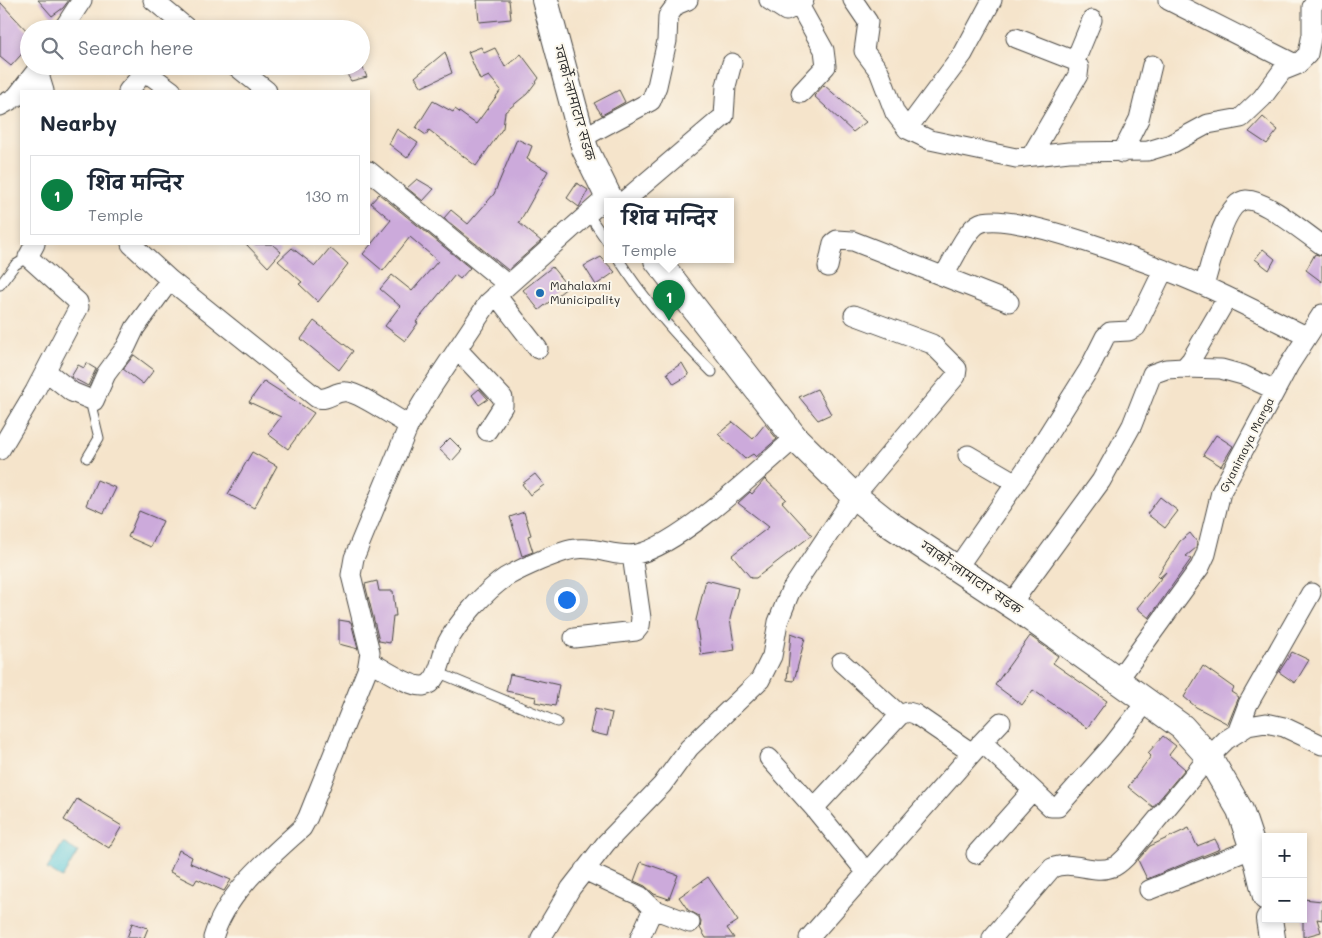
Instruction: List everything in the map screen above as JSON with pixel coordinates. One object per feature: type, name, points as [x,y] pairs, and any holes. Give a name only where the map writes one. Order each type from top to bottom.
[{"type":"main road","name":"ग्वार्को-लामाटार सडक","points":[[545,0],[582,138],[597,178],[612,198]]},
{"type":"main road","name":"ग्वार्को-लामाटार सडक","points":[[660,263],[795,438],[854,496],[888,523],[1010,604],[1118,680],[1182,728],[1209,757],[1240,810],[1254,848],[1262,881]]},
{"type":"main road","points":[[1270,923],[1272,938]]},
{"type":"street","points":[[69,20],[82,0]]},
{"type":"street","points":[[153,0],[175,20]]},
{"type":"street","points":[[582,138],[650,101],[657,86],[667,41],[668,16],[676,4],[688,0]]},
{"type":"street","points":[[769,0],[786,11],[801,3],[824,50],[826,66],[801,93]]},
{"type":"street","points":[[853,0],[868,22],[864,51],[879,71],[895,112],[907,129],[930,140],[989,154],[1016,158],[1069,152],[1122,153],[1148,151],[1172,144],[1208,124],[1241,118],[1262,98],[1282,70],[1296,65],[1308,54],[1312,34],[1312,7],[1316,0]]},
{"type":"street","points":[[907,129],[963,54],[992,0]]},
{"type":"street","points":[[1168,0],[1296,65]]},
{"type":"street","points":[[1075,61],[1092,20]]},
{"type":"street","points":[[1016,38],[1075,61],[1079,67],[1078,75],[1031,156]]},
{"type":"street","points":[[617,198],[724,116],[726,86],[732,63]]},
{"type":"street","points":[[1122,153],[1139,119],[1152,65]]},
{"type":"street","points":[[21,90],[33,75]]},
{"type":"street","points":[[40,75],[44,90]]},
{"type":"street","points":[[129,90],[143,75]]},
{"type":"street","points":[[155,75],[171,90]]},
{"type":"street","points":[[248,75],[267,90]]},
{"type":"street","points":[[0,106],[16,97],[20,92]]},
{"type":"street","points":[[370,172],[502,290],[538,349]]},
{"type":"street","points":[[1204,286],[1225,220],[1236,205],[1246,200],[1262,204],[1322,245]]},
{"type":"street","points":[[213,938],[223,910],[235,895],[302,828],[369,661],[370,652],[367,633],[351,575],[354,558],[409,425],[456,349],[488,303],[588,214],[604,205]]},
{"type":"street","points":[[944,275],[969,232],[979,223],[990,220],[1016,222],[1076,238],[1204,286],[1306,336]]},
{"type":"street","points":[[828,267],[833,243],[837,240],[853,241],[1009,302]]},
{"type":"street","points":[[132,245],[170,280],[317,398],[328,398],[341,392],[353,393],[409,425]]},
{"type":"street","points":[[0,450],[46,371],[79,305],[53,278],[31,250]]},
{"type":"street","points":[[957,568],[1016,483],[1089,369],[1105,337],[1110,332],[1129,331],[1136,328],[1163,271]]},
{"type":"street","points":[[46,371],[72,392],[94,401],[106,374],[126,347],[135,328],[170,280]]},
{"type":"street","points":[[1184,368],[1191,360],[1227,298]]},
{"type":"street","name":"Gyanimaya Marga","points":[[1118,680],[1200,567],[1206,554],[1221,492],[1275,390],[1306,336],[1322,314]]},
{"type":"street","points":[[541,938],[570,888],[606,843],[662,785],[689,748],[760,680],[772,656],[778,622],[790,592],[854,496],[956,376],[957,369],[932,344],[854,315]]},
{"type":"street","points":[[456,349],[503,398],[503,406],[488,431]]},
{"type":"street","points":[[1010,604],[1101,481],[1132,425],[1152,374],[1166,368],[1221,369],[1243,375],[1275,390]]},
{"type":"street","points":[[369,661],[415,686],[426,686],[433,680],[446,645],[459,622],[506,578],[576,549],[622,556],[632,555],[666,542],[795,438]]},
{"type":"street","points":[[968,455],[1016,483]]},
{"type":"street","points":[[574,638],[636,631],[640,626],[641,618],[632,555]]},
{"type":"street","points":[[1237,733],[1248,704],[1311,593]]},
{"type":"street","points":[[842,662],[900,716]]},
{"type":"street","points":[[814,808],[900,716],[908,712],[977,748],[1033,790],[1051,807],[1058,808],[1112,746],[1147,701]]},
{"type":"street","points":[[809,938],[1001,722]]},
{"type":"street","points":[[992,938],[1052,868],[1062,864],[1101,869],[1114,867],[1126,857],[1209,757],[1248,726],[1266,723],[1284,727],[1322,745]]},
{"type":"street","points":[[769,758],[814,808],[867,873]]},
{"type":"street","points":[[976,854],[1033,790]]},
{"type":"street","points":[[1149,890],[1254,848]]},
{"type":"street","points":[[584,870],[640,896],[652,909],[690,923]]},
{"type":"street","points":[[640,938],[652,909]]},
{"type":"lane","points":[[588,214],[604,237]]},
{"type":"lane","points":[[0,285],[31,250]]},
{"type":"lane","points":[[621,263],[638,290],[658,310],[690,350],[712,372]]},
{"type":"lane","points":[[87,458],[99,438],[92,409],[94,401]]},
{"type":"lane","points":[[437,672],[557,722]]},
{"type":"water","points":[[63,843],[78,852],[62,878],[47,869]]},
{"type":"building","points":[[38,0],[69,0],[63,8],[52,16]]},
{"type":"building","points":[[477,0],[509,0],[511,19],[479,22]]},
{"type":"building","points":[[0,2],[20,23],[20,56],[11,66],[0,57]]},
{"type":"building","points":[[481,47],[484,53],[495,48],[505,67],[521,54],[539,78],[527,94],[505,112],[503,128],[476,166],[429,130],[426,135],[416,128],[433,101],[453,112],[455,109],[476,124],[501,90],[489,76],[480,80],[468,52]]},
{"type":"building","points":[[445,52],[452,73],[422,87],[415,77]]},
{"type":"building","points":[[347,75],[366,75],[367,77],[351,81]]},
{"type":"building","points":[[824,85],[866,122],[853,132],[814,96]]},
{"type":"building","points":[[619,90],[625,102],[602,115],[594,103]]},
{"type":"building","points":[[1263,117],[1278,130],[1267,144],[1249,132]]},
{"type":"building","points":[[397,129],[418,143],[407,158],[389,144]]},
{"type":"building","points":[[517,139],[532,146],[527,159],[548,171],[519,223],[541,241],[508,270],[444,218],[451,210],[468,224],[494,194]]},
{"type":"building","points":[[417,179],[434,189],[423,201],[407,188]]},
{"type":"building","points":[[577,183],[588,190],[579,207],[567,198]]},
{"type":"building","points":[[379,194],[470,268],[460,279],[455,275],[416,322],[418,323],[405,341],[385,326],[400,306],[380,289],[392,275],[412,291],[438,261],[410,237],[383,271],[363,254],[391,220],[371,203]]},
{"type":"building","points":[[247,245],[273,245],[281,252],[268,267]]},
{"type":"building","points":[[292,248],[315,266],[330,248],[348,264],[318,302],[299,284],[302,282],[278,261]]},
{"type":"building","points":[[1263,249],[1275,259],[1269,270],[1255,259]]},
{"type":"building","points":[[1315,254],[1322,256],[1322,282],[1306,270]]},
{"type":"building","points":[[601,257],[604,263],[607,263],[615,272],[596,285],[584,266]]},
{"type":"building","points":[[552,267],[568,287],[539,310],[523,290]]},
{"type":"building","points":[[314,321],[353,351],[339,370],[301,339]]},
{"type":"building","points":[[134,355],[154,370],[143,384],[123,369]]},
{"type":"building","points":[[86,363],[96,369],[88,386],[71,377],[78,365],[84,368]]},
{"type":"building","points":[[682,363],[689,375],[674,384],[667,373]]},
{"type":"building","points":[[264,381],[314,413],[288,449],[268,434],[281,417],[249,402]]},
{"type":"building","points":[[479,389],[488,399],[479,405],[472,395]]},
{"type":"building","points":[[817,389],[831,414],[818,420],[799,397]]},
{"type":"building","points":[[733,422],[753,439],[765,424],[777,439],[756,457],[753,454],[745,459],[718,434]]},
{"type":"building","points":[[1216,435],[1233,446],[1221,466],[1203,455]]},
{"type":"building","points":[[450,438],[462,450],[452,461],[439,449]]},
{"type":"building","points":[[252,452],[277,466],[254,508],[228,494]]},
{"type":"building","points":[[535,474],[544,485],[530,495],[522,484]]},
{"type":"building","points":[[765,479],[786,499],[782,502],[812,535],[756,578],[751,578],[732,555],[769,527],[738,503],[750,492],[752,494]]},
{"type":"building","points":[[97,480],[116,488],[104,513],[86,505]]},
{"type":"building","points":[[1160,497],[1178,511],[1165,528],[1147,514]]},
{"type":"building","points":[[139,511],[163,521],[151,547],[128,537]]},
{"type":"building","points":[[524,512],[531,535],[528,536],[533,552],[522,556],[510,517]]},
{"type":"building","points":[[1190,533],[1197,542],[1196,548],[1186,556],[1191,559],[1149,618],[1137,608],[1166,572],[1159,578],[1157,576],[1180,541]]},
{"type":"building","points":[[706,580],[738,588],[730,619],[735,650],[701,655],[696,620]]},
{"type":"building","points":[[377,581],[379,591],[393,591],[396,616],[393,616],[390,643],[379,641],[365,584]]},
{"type":"building","points":[[339,620],[351,622],[358,649],[339,644]]},
{"type":"building","points":[[791,633],[805,638],[794,681],[787,680]]},
{"type":"building","points":[[1030,636],[1058,656],[1053,663],[1107,701],[1087,728],[1033,690],[1022,705],[995,685]]},
{"type":"building","points":[[1292,652],[1309,660],[1295,683],[1279,672]]},
{"type":"building","points":[[1203,666],[1234,688],[1231,692],[1239,697],[1228,724],[1196,707],[1184,697]]},
{"type":"building","points":[[510,674],[559,685],[555,706],[535,702],[536,697],[506,691]]},
{"type":"building","points":[[595,709],[612,713],[607,736],[590,732]]},
{"type":"building","points":[[1163,736],[1176,746],[1169,755],[1185,769],[1153,807],[1128,787],[1151,756],[1148,753]]},
{"type":"building","points":[[77,799],[122,826],[109,848],[64,820]]},
{"type":"building","points":[[1189,828],[1197,846],[1215,839],[1220,849],[1147,879],[1138,860],[1150,846]]},
{"type":"building","points":[[179,850],[192,857],[190,863],[231,880],[224,891],[197,879],[194,884],[170,872]]},
{"type":"building","points":[[641,862],[678,875],[669,899],[654,894],[645,886],[634,881]]},
{"type":"building","points":[[708,877],[738,921],[727,928],[734,938],[706,938],[700,928],[699,916],[688,910],[679,897]]},
{"type":"building","points":[[1307,899],[1322,901],[1322,920],[1317,919],[1321,932],[1303,937],[1303,923],[1307,923]]},
{"type":"building","points":[[132,923],[148,928],[144,938],[127,938]]},
{"type":"place","name":"Mahalaxmi Municipality","points":[[540,293]]},
{"type":"place","name":"शिव मन्दिर","points":[[669,321]]}]
